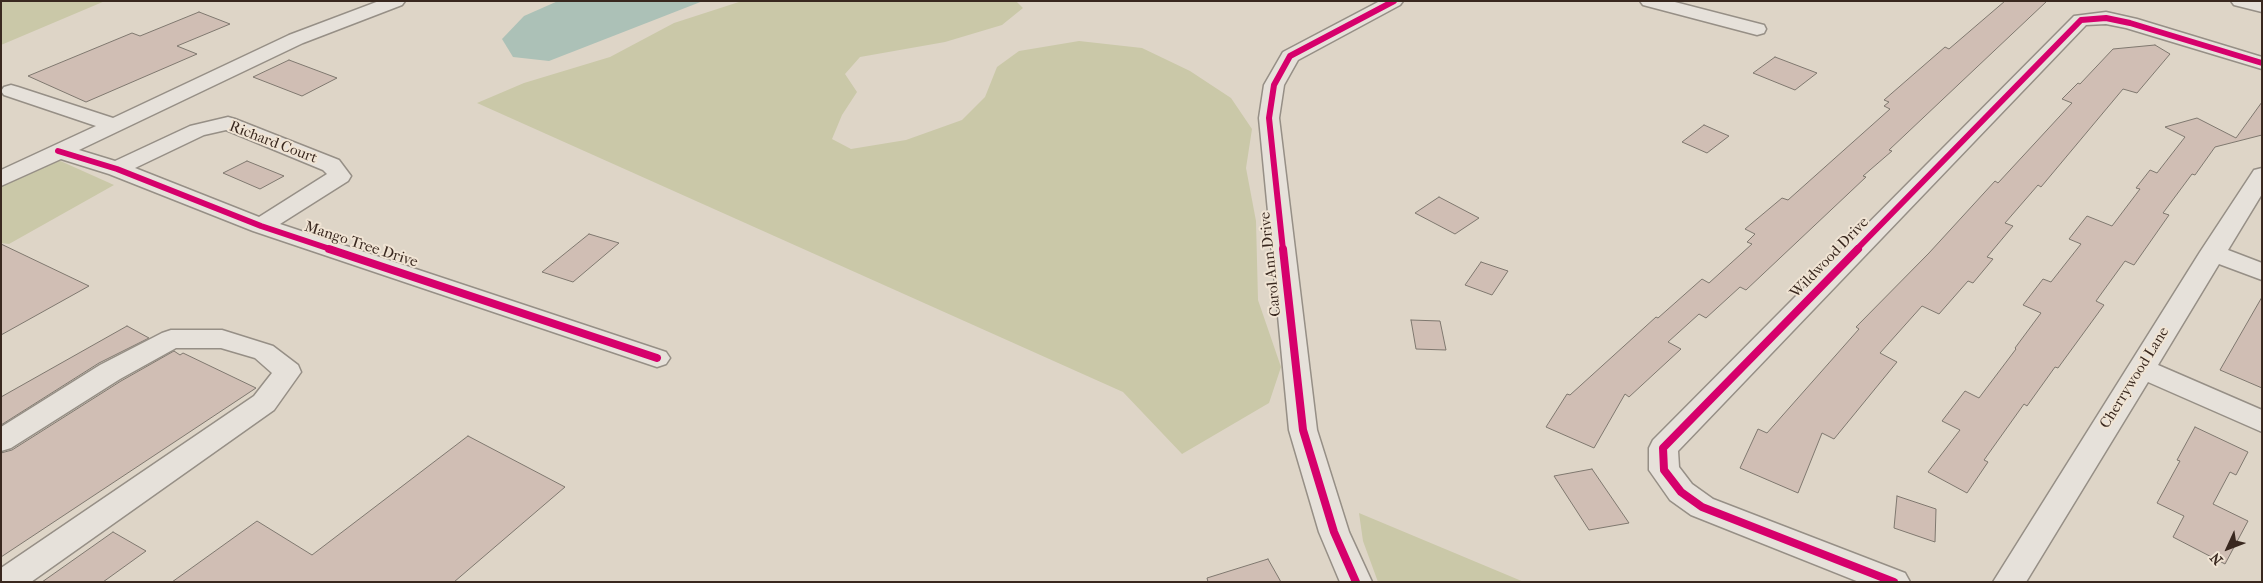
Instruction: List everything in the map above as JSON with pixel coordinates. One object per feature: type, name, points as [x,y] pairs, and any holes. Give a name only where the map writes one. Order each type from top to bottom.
[{"type":"street","points":[[1,179],[296,39],[396,1]]},
{"type":"street","name":"Carol Ann Drive","points":[[1356,582],[1334,532],[1303,430],[1269,118],[1274,85],[1290,56],[1394,1]]},
{"type":"street","points":[[1649,1],[1757,29]]},
{"type":"street","points":[[2240,1],[2262,7]]},
{"type":"street","name":"Wildwood Drive","points":[[1894,582],[1702,506],[1681,492],[1664,470],[1663,448],[2081,20],[2106,18],[2130,23],[2262,63]]},
{"type":"street","points":[[11,91],[114,125]]},
{"type":"street","name":"Richard Court","points":[[117,169],[197,130],[228,123],[331,164],[340,176],[262,226]]},
{"type":"street","name":"Mango Tree Drive","points":[[58,151],[117,169],[262,226],[657,358]]},
{"type":"street","name":"Cherrywood Lane","points":[[2009,582],[2212,252],[2262,175]]},
{"type":"street","points":[[2212,252],[2262,272]]},
{"type":"street","points":[[1,441],[110,372],[171,340],[222,339],[264,352],[288,372],[264,403],[6,582]]},
{"type":"street","points":[[2141,368],[2262,422]]},
{"type":"shaded area","points":[[1,1],[105,1],[1,45]]},
{"type":"shaded area","points":[[558,1],[703,1],[549,61],[513,57],[502,39],[524,16]]},
{"type":"shaded area","points":[[742,1],[1016,1],[1023,8],[1002,25],[945,42],[860,57],[845,74],[857,92],[842,115],[832,139],[851,149],[906,140],[962,120],[985,97],[997,67],[1019,51],[1079,41],[1142,48],[1190,71],[1231,98],[1252,129],[1246,168],[1256,221],[1258,300],[1281,367],[1269,403],[1182,454],[1123,392],[477,103],[524,83],[610,57],[674,23]]},
{"type":"shaded area","points":[[56,159],[114,185],[9,244],[1,243],[1,187]]},
{"type":"shaded area","points":[[1359,513],[1524,582],[1378,582],[1363,541]]},
{"type":"building","points":[[2005,1],[2047,1],[1889,150],[1892,151],[1863,176],[1866,177],[1746,290],[1740,287],[1706,318],[1699,314],[1668,342],[1681,349],[1629,397],[1625,394],[1594,448],[1546,427],[1567,394],[1570,395],[1656,317],[1658,318],[1702,279],[1709,283],[1752,244],[1747,242],[1755,234],[1745,229],[1782,198],[1788,200],[1890,109],[1884,106],[1889,102],[1884,100],[1945,47],[1949,49]]},
{"type":"building","points":[[199,12],[230,24],[177,46],[197,54],[86,102],[28,76],[132,33],[140,36]]},
{"type":"building","points":[[2155,45],[2170,54],[2137,93],[2123,89],[2041,187],[2038,185],[2005,223],[2013,226],[1987,257],[1993,259],[1973,283],[1968,281],[1939,314],[1922,306],[1880,353],[1897,362],[1834,439],[1822,433],[1798,493],[1740,468],[1758,429],[1767,433],[1859,329],[1856,327],[1929,253],[1995,181],[1998,183],[2072,103],[2062,99],[2078,83],[2080,84],[2113,49]]},
{"type":"building","points":[[1775,57],[1817,73],[1795,90],[1753,73]]},
{"type":"building","points":[[289,60],[337,78],[302,96],[253,77]]},
{"type":"building","points":[[2262,102],[2262,135],[2215,147],[2195,175],[2192,174],[2163,213],[2169,215],[2134,265],[2125,261],[2096,301],[2104,305],[2058,368],[2055,367],[2027,406],[2024,404],[1984,460],[1988,462],[1967,493],[1928,472],[1960,430],[1942,421],[1965,391],[1979,398],[2016,349],[2041,313],[2023,305],[2043,279],[2051,282],[2081,244],[2069,239],[2087,216],[2112,226],[2140,189],[2136,188],[2150,170],[2157,173],[2185,137],[2165,127],[2197,118],[2236,138]]},
{"type":"building","points":[[1704,125],[1729,136],[1707,153],[1682,142]]},
{"type":"building","points":[[247,161],[284,176],[260,189],[223,173]]},
{"type":"building","points":[[1439,197],[1479,218],[1455,234],[1415,213]]},
{"type":"building","points":[[589,234],[619,243],[573,282],[542,272]]},
{"type":"building","points":[[1,244],[89,286],[1,335]]},
{"type":"building","points":[[1481,262],[1508,271],[1492,295],[1465,285]]},
{"type":"building","points":[[2262,297],[2262,388],[2220,370]]},
{"type":"building","points":[[1411,320],[1440,321],[1446,350],[1416,349]]},
{"type":"building","points":[[127,326],[149,338],[99,363],[1,425],[1,397]]},
{"type":"building","points":[[174,351],[180,355],[183,353],[256,388],[1,557],[1,453],[12,450],[121,381]]},
{"type":"building","points":[[2195,427],[2248,452],[2236,475],[2230,472],[2213,504],[2248,521],[2225,564],[2173,537],[2184,516],[2157,503],[2180,461],[2177,460]]},
{"type":"building","points":[[468,436],[565,487],[454,582],[172,582],[257,521],[312,555]]},
{"type":"building","points":[[1592,469],[1629,523],[1589,530],[1554,476]]},
{"type":"building","points":[[1897,496],[1936,509],[1935,542],[1894,528]]},
{"type":"building","points":[[113,532],[146,551],[103,582],[42,582]]},
{"type":"building","points":[[1268,559],[1281,582],[1208,582],[1207,578]]},
{"type":"cycle path","points":[[1356,582],[1334,532],[1303,430],[1269,118],[1274,85],[1290,56],[1394,1]]},
{"type":"cycle path","points":[[1894,582],[1702,507],[1681,492],[1664,470],[1663,448],[2081,20],[2106,18],[2130,23],[2262,63]]},
{"type":"cycle path","points":[[58,151],[117,169],[261,226],[657,358]]}]
